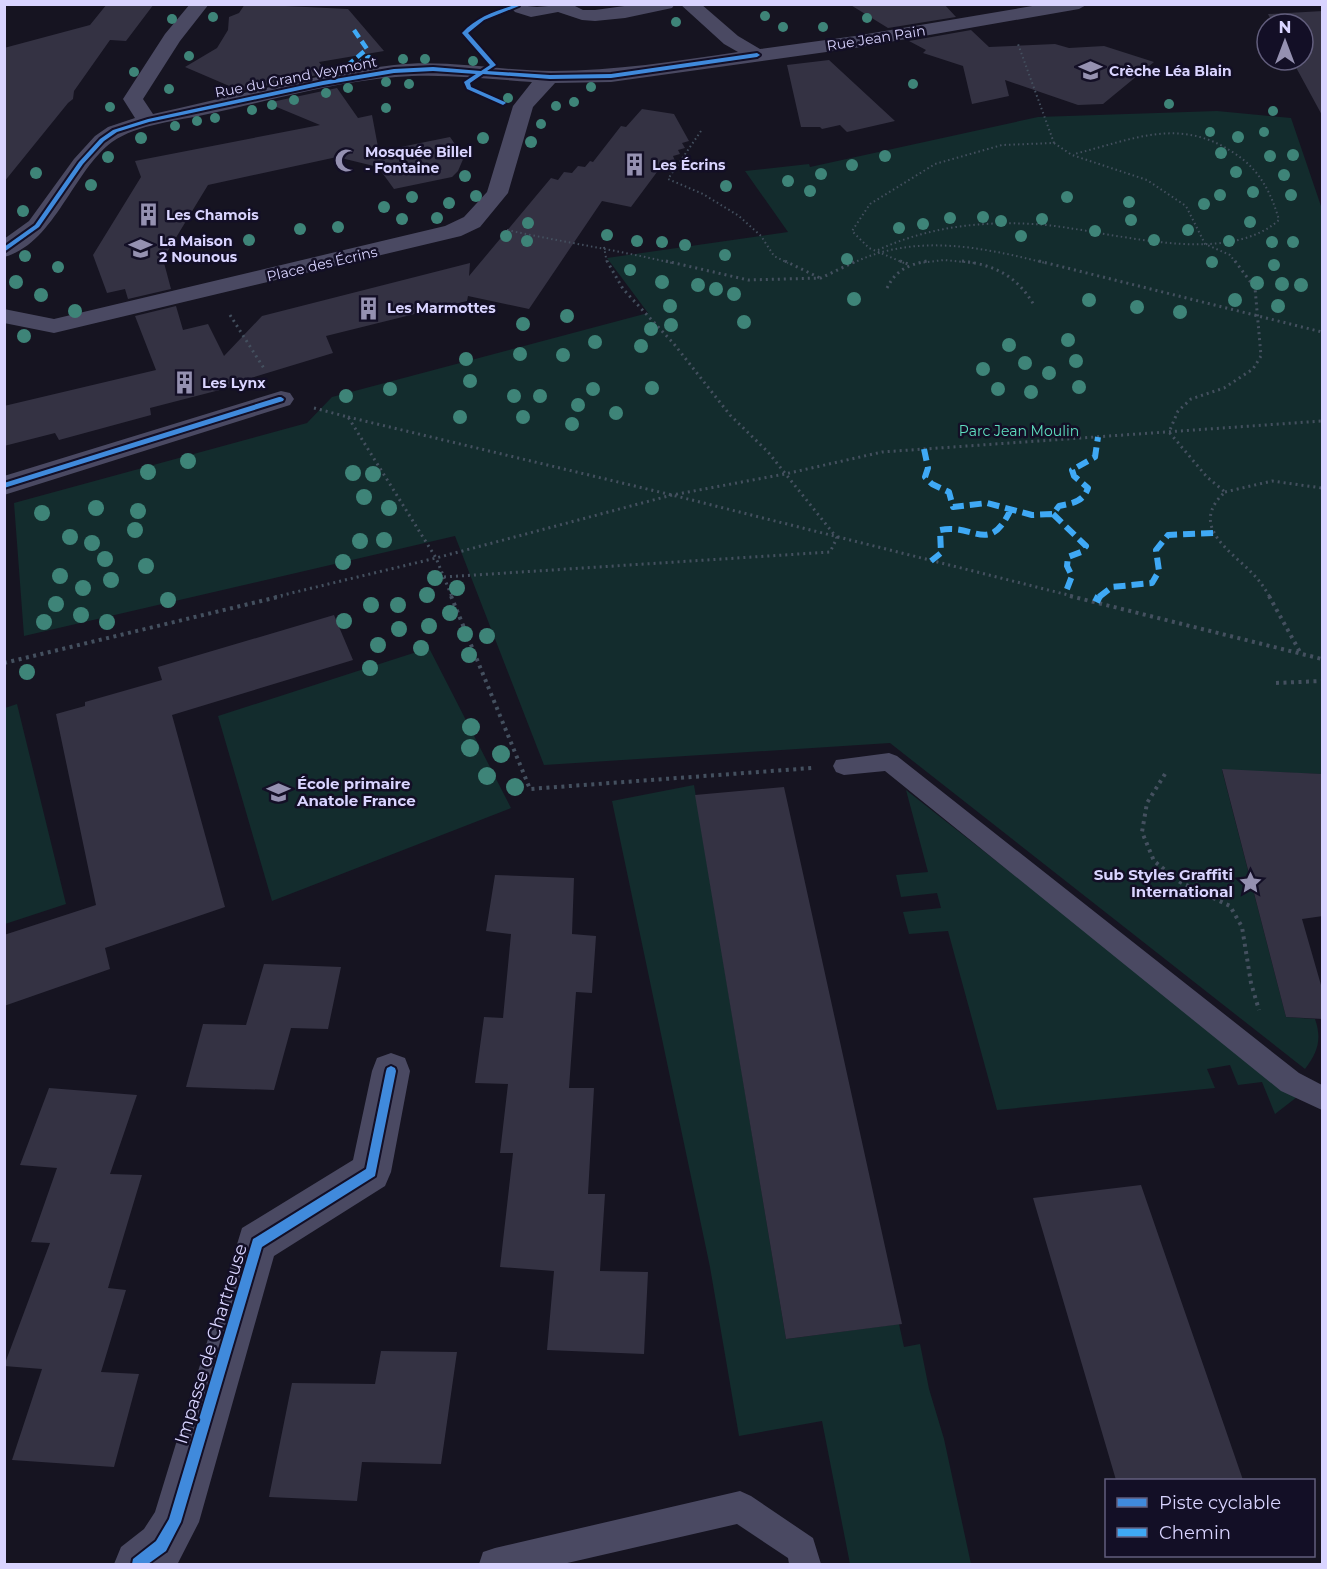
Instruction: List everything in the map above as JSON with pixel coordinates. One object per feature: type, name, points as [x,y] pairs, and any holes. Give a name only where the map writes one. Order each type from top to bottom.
[{"type":"street","points":[[148,121],[136,107],[133,99],[172,38],[200,4]]},
{"type":"street","points":[[517,4],[524,10],[538,12],[551,10],[559,5],[567,12],[606,16],[666,4]]},
{"type":"street","points":[[689,4],[731,40],[757,56]]},
{"type":"street","name":"Rue Jean Pain","points":[[757,56],[1079,4]]},
{"type":"street","name":"Rue du Grand Veymont","points":[[4,250],[37,226],[81,163],[102,140],[115,131],[148,121],[323,83],[394,71],[433,69],[550,77],[611,76],[757,56]]},
{"type":"street","name":"Place des Écrins","points":[[4,316],[54,327],[424,240],[453,231],[471,222],[487,207],[497,193],[523,106],[538,87],[550,77]]},
{"type":"street","points":[[4,486],[281,399]]},
{"type":"street","name":"Impasse de Chartreuse","points":[[138,1564],[161,1546],[175,1522],[257,1243],[370,1172],[392,1071]]},
{"type":"lane","points":[[844,766],[889,762],[1290,1082],[1323,1098]]},
{"type":"lane","points":[[495,1564],[740,1507],[802,1549],[805,1564]]},
{"type":"path","points":[[991,20],[1018,44],[1054,143]]},
{"type":"path","points":[[701,131],[668,178],[703,194],[739,216],[761,236],[774,256],[821,278]]},
{"type":"path","points":[[471,222],[586,247],[604,248],[748,280],[821,278],[900,238],[946,227],[1007,224],[1057,226],[1205,244],[1242,241],[1262,234],[1279,220],[1274,201],[1257,170],[1235,153],[1207,137],[1183,134],[1135,140],[1072,155]]},
{"type":"path","points":[[910,265],[874,252],[854,236],[852,231],[870,204],[935,164],[1002,145],[1054,143],[1072,155],[1147,180],[1186,206],[1205,244],[1230,255],[1255,288],[1261,356],[1252,369],[1224,388],[1191,399],[1178,411],[1169,432]]},
{"type":"path","points":[[874,252],[938,244],[964,245],[1011,254],[1323,332]]},
{"type":"path","points":[[604,248],[608,266],[623,289],[674,344],[730,415],[768,452],[837,538]]},
{"type":"path","points":[[887,288],[894,274],[910,265],[928,261],[962,260],[999,269],[1024,288],[1034,305]]},
{"type":"path","points":[[215,288],[281,399],[1323,659]]},
{"type":"path","points":[[348,417],[436,558],[530,789],[844,766]]},
{"type":"path","points":[[4,663],[436,558],[672,495],[785,474],[882,452],[1323,421]]},
{"type":"path","points":[[1169,432],[1207,477],[1225,492]]},
{"type":"path","points":[[1300,653],[1257,578],[1222,544],[1210,519],[1213,504],[1225,492],[1272,481],[1323,488]]},
{"type":"path","points":[[444,577],[830,552],[837,538]]},
{"type":"path","points":[[1276,683],[1323,681]]},
{"type":"path","points":[[1165,774],[1147,804],[1142,831],[1154,861],[1180,882],[1230,906],[1242,927],[1251,983],[1260,1012]]},
{"type":"green space","name":"Parc Jean Moulin","points":[[1217,111],[1291,118],[1322,209],[1322,774],[1222,770],[1286,1017],[1315,1019],[1317,1026],[1318,1045],[1305,1069],[890,743],[544,765],[455,536],[24,636],[14,503],[307,423],[332,397],[648,313],[607,258],[788,232],[745,171],[809,164],[810,167],[1038,117]]},
{"type":"green space","points":[[429,648],[511,808],[272,901],[218,716]]},
{"type":"green space","points":[[17,704],[66,904],[5,924],[5,708]]},
{"type":"green space","points":[[694,785],[786,1339],[899,1324],[904,1347],[920,1344],[929,1389],[944,1439],[971,1564],[850,1564],[822,1421],[739,1436],[710,1267],[612,801]]},
{"type":"green space","points":[[906,790],[1297,1097],[1275,1114],[1262,1082],[1238,1085],[1230,1065],[1207,1069],[1215,1088],[997,1110],[948,931],[909,934],[903,912],[941,908],[937,893],[901,897],[896,875],[928,872]]},
{"type":"building","points":[[107,4],[154,4],[126,41],[110,40],[74,91],[73,99],[4,182],[4,48],[90,25]]},
{"type":"building","points":[[245,4],[348,9],[384,51],[319,62],[327,73],[241,91],[185,67],[217,48],[228,30],[229,17],[239,13]]},
{"type":"building","points":[[849,4],[944,4],[956,17],[888,28]]},
{"type":"building","points":[[1323,11],[1323,117],[1299,72],[1315,72],[1315,12],[1305,12]]},
{"type":"building","points":[[971,30],[989,47],[1055,44],[1069,48],[1104,46],[1154,62],[1103,104],[1078,105],[1005,80],[1009,96],[972,104],[963,66],[923,53],[926,50],[909,41]]},
{"type":"building","points":[[829,60],[895,121],[847,132],[840,125],[822,129],[820,127],[801,127],[787,65]]},
{"type":"building","name":"Les Chamois","points":[[337,88],[358,118],[372,115],[378,147],[381,151],[450,137],[464,157],[458,171],[452,177],[394,189],[378,167],[337,157],[208,185],[163,259],[171,289],[128,299],[125,289],[107,293],[93,255],[141,177],[135,161],[320,125],[267,103]]},
{"type":"building","points":[[642,109],[674,114],[689,141],[682,143],[685,148],[678,150],[680,154],[673,156],[675,161],[663,164],[631,207],[602,201],[529,309],[468,296],[467,301],[326,336],[333,353],[238,382],[239,385],[150,408],[151,415],[59,440],[55,433],[4,446],[4,406],[156,370],[135,316],[176,306],[183,330],[208,324],[224,356],[262,316],[470,263],[469,276],[551,178],[558,180],[564,172],[572,173],[578,166],[585,167],[590,161],[593,162],[621,126],[626,127]]},
{"type":"building","points":[[334,615],[353,660],[172,715],[225,907],[105,948],[110,969],[4,1006],[4,935],[96,905],[56,714],[85,706],[85,702],[162,680],[158,667]]},
{"type":"building","points":[[1222,769],[1323,774],[1323,916],[1302,919],[1323,992],[1323,1019],[1286,1017]]},
{"type":"building","points":[[784,787],[902,1324],[786,1339],[695,795]]},
{"type":"building","points":[[495,875],[574,878],[572,934],[596,936],[592,993],[576,992],[569,1088],[594,1088],[588,1194],[605,1194],[600,1271],[648,1272],[644,1354],[547,1350],[554,1271],[500,1267],[513,1153],[500,1153],[508,1084],[475,1083],[484,1017],[503,1018],[511,934],[486,931]]},
{"type":"building","points":[[264,964],[341,967],[328,1029],[291,1028],[274,1090],[186,1087],[203,1024],[246,1025]]},
{"type":"building","points":[[49,1088],[137,1095],[110,1174],[142,1175],[108,1288],[126,1290],[101,1372],[139,1374],[114,1467],[12,1460],[42,1369],[4,1366],[50,1243],[31,1242],[57,1168],[20,1165]]},
{"type":"building","points":[[1141,1185],[1243,1479],[1116,1479],[1033,1198]]},
{"type":"building","points":[[381,1351],[457,1352],[441,1464],[362,1462],[357,1501],[269,1497],[292,1383],[375,1384]]},
{"type":"marked path","points":[[354,30],[367,49],[348,65],[356,65],[369,57],[374,62]]},
{"type":"marked path","points":[[924,449],[928,468],[925,477],[932,484],[949,492],[953,507],[987,503],[1032,515],[1042,515],[1053,514],[1059,506],[1077,502],[1084,497],[1088,488],[1074,476],[1072,470],[1095,457],[1098,437]]},
{"type":"marked path","points":[[931,561],[941,553],[940,530],[955,529],[985,535],[992,534],[1001,528],[1011,509]]},
{"type":"marked path","points":[[1053,514],[1086,546],[1081,552],[1068,557],[1067,566],[1072,576],[1065,594]]},
{"type":"marked path","points":[[1096,602],[1105,590],[1112,587],[1152,583],[1159,571],[1156,550],[1168,535],[1215,533]]},
{"type":"cycle path","points":[[503,103],[469,88],[467,82],[493,65],[465,33],[482,19],[517,6]]},
{"type":"cycle path","points":[[4,250],[37,226],[81,163],[102,140],[115,131],[148,121],[323,83],[394,71],[433,69],[550,77],[611,76],[757,55]]},
{"type":"cycle path","points":[[4,486],[281,399]]},
{"type":"cycle path","points":[[138,1564],[161,1546],[175,1522],[257,1243],[371,1172],[391,1071]]},
{"type":"place","name":"Crèche Léa Blain","points":[[1091,71]]},
{"type":"place","name":"Mosquée Billel - Fontaine","points":[[347,160]]},
{"type":"place","name":"Les Écrins","points":[[634,165]]},
{"type":"place","name":"Les Chamois","points":[[148,215]]},
{"type":"place","name":"La Maison 2 Nounous","points":[[141,249]]},
{"type":"place","name":"Les Marmottes","points":[[369,308]]},
{"type":"place","name":"Les Lynx","points":[[184,383]]},
{"type":"place","name":"École primaire Anatole France","points":[[279,792]]},
{"type":"place","name":"Sub Styles Graffiti International","points":[[1251,883]]}]
